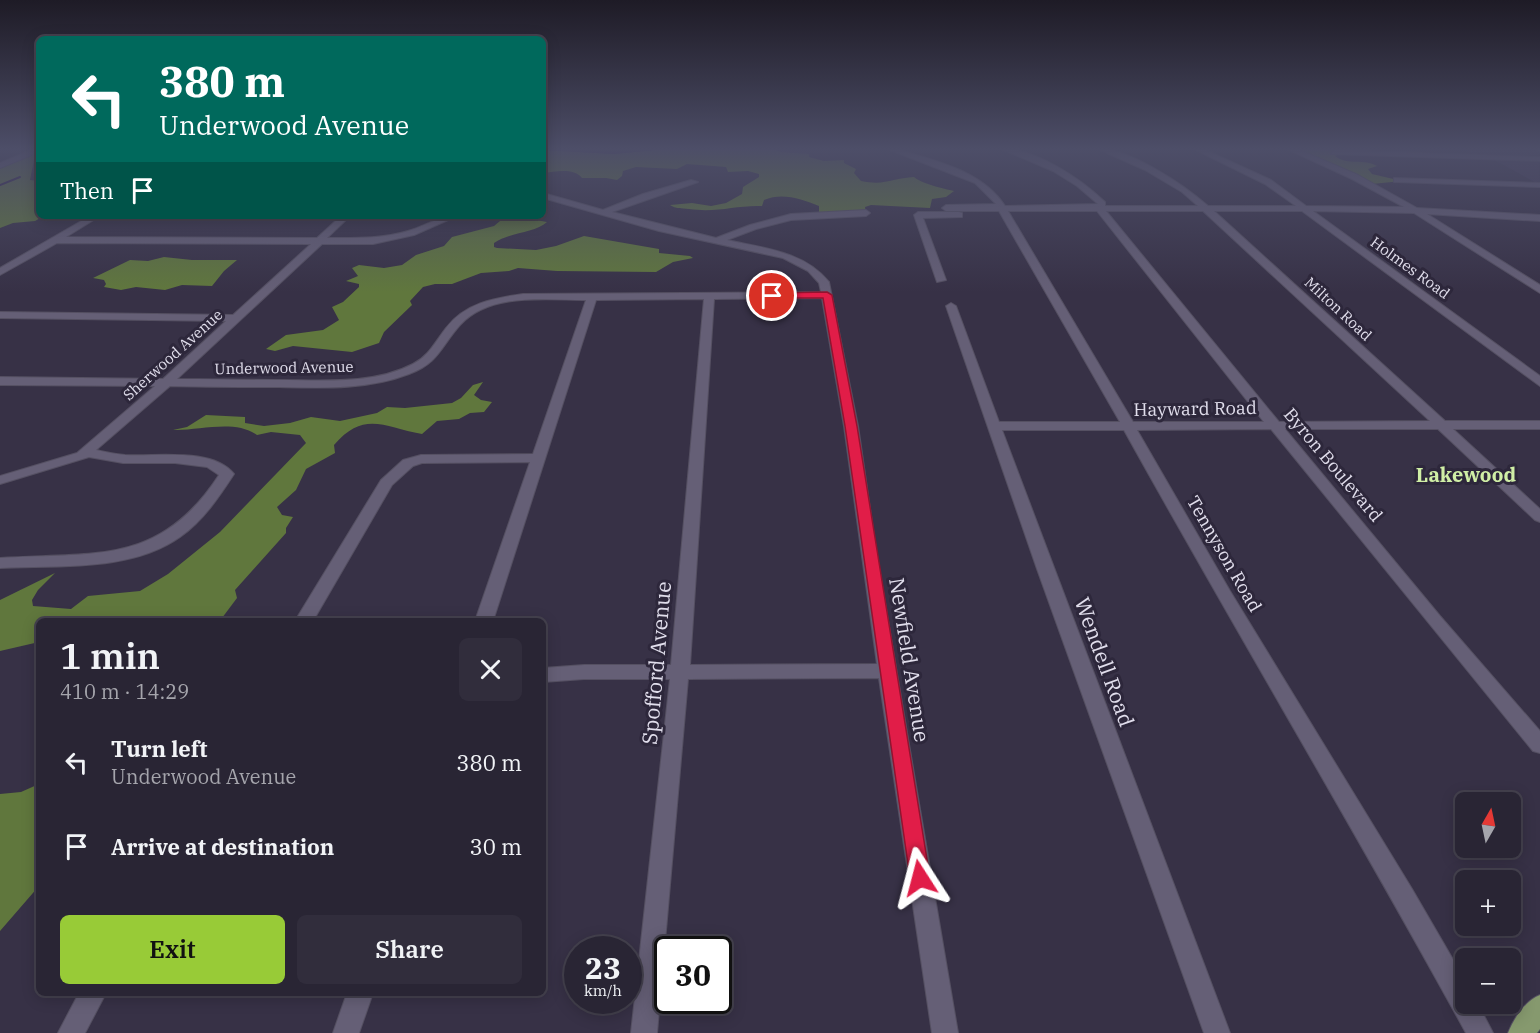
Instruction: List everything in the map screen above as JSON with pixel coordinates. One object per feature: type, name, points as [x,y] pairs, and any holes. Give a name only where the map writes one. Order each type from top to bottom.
[{"type":"main road","points":[[1521,1033],[1540,1008]]},
{"type":"street","points":[[547,196],[662,229],[767,251],[801,263],[824,282],[827,295]]},
{"type":"street","points":[[605,212],[645,196]]},
{"type":"street","name":"Tennyson Road","points":[[993,196],[1070,322],[1223,593],[1404,897],[1480,1033]]},
{"type":"street","name":"Byron Boulevard","points":[[1083,196],[1101,211],[1275,426],[1540,745]]},
{"type":"street","name":"Byron Boulevard","points":[[1095,196],[1102,204],[1101,211]]},
{"type":"street","name":"Milton Road","points":[[1190,196],[1346,335],[1540,517]]},
{"type":"street","name":"Holmes Road","points":[[1288,196],[1540,382]]},
{"type":"street","points":[[1391,196],[1420,212],[1540,290]]},
{"type":"street","points":[[946,208],[1004,211]]},
{"type":"street","points":[[1209,212],[1304,208],[1395,209],[1540,218]]},
{"type":"street","points":[[941,280],[918,215],[1004,211],[1313,215],[1420,212]]},
{"type":"street","points":[[719,240],[753,227],[791,217],[866,213]]},
{"type":"street","points":[[0,272],[91,219]]},
{"type":"street","name":"Sherwood Avenue","points":[[0,480],[87,453],[343,219]]},
{"type":"street","points":[[55,240],[389,239],[445,219]]},
{"type":"street","name":"Underwood Avenue","points":[[0,381],[325,384],[370,381],[416,368],[430,359],[453,327],[471,310],[483,305],[523,297],[827,295]]},
{"type":"street","name":"Newfield Avenue","points":[[827,295],[851,426],[945,1033]]},
{"type":"street","name":"Spofford Avenue","points":[[644,1033],[680,671],[709,296]]},
{"type":"street","points":[[485,618],[592,297]]},
{"type":"street","name":"Wendell Road","points":[[951,306],[1217,1033]]},
{"type":"street","points":[[0,315],[236,318]]},
{"type":"street","name":"Hayward Road","points":[[994,426],[1540,425]]},
{"type":"street","points":[[0,563],[124,553],[162,541],[184,526],[212,497],[226,474],[211,463],[175,459],[123,459],[87,453]]},
{"type":"street","points":[[306,618],[386,483],[408,463],[421,459],[537,458]]},
{"type":"street","points":[[546,675],[680,671],[888,671]]},
{"type":"street","points":[[73,1030],[91,996]]},
{"type":"street","points":[[346,1033],[359,996]]},
{"type":"green space","points":[[0,196],[36,196],[36,219],[39,219],[13,223],[0,228]]},
{"type":"green space","points":[[738,196],[947,196],[932,199],[930,208],[871,205],[865,207],[866,213],[819,214],[819,206],[785,197],[764,200],[762,206],[718,210],[677,208],[670,205],[692,203],[711,206],[726,203]]},
{"type":"green space","points":[[502,219],[536,219],[547,222],[542,226],[500,239],[494,243],[494,247],[497,248],[536,250],[584,236],[659,249],[659,253],[693,258],[673,262],[656,272],[557,271],[518,268],[481,273],[452,284],[423,287],[410,301],[412,305],[384,332],[379,343],[352,352],[293,346],[275,351],[266,349],[286,335],[323,330],[339,320],[332,307],[343,302],[359,287],[359,284],[346,281],[358,276],[352,268],[359,265],[384,268],[402,265],[416,255],[444,246],[452,237],[494,226]]},
{"type":"green space","points":[[164,257],[192,260],[237,260],[212,286],[182,285],[165,290],[136,287],[121,290],[104,287],[106,284],[104,280],[93,278],[130,260],[148,261]]},
{"type":"green space","points":[[483,382],[474,395],[481,400],[492,402],[484,412],[470,413],[459,419],[437,421],[422,434],[385,425],[365,424],[345,434],[334,445],[335,453],[306,469],[296,490],[277,507],[282,515],[293,517],[286,528],[286,533],[235,590],[237,598],[222,618],[36,618],[36,643],[0,651],[0,600],[55,573],[38,590],[32,600],[33,606],[71,609],[88,596],[140,591],[168,574],[220,532],[306,443],[300,435],[271,432],[257,435],[238,428],[173,430],[187,427],[206,415],[245,417],[245,423],[264,426],[290,423],[311,417],[340,421],[377,413],[387,407],[405,408],[452,403],[461,398],[473,385]]},
{"type":"green space","points":[[36,785],[36,889],[0,931],[0,794],[21,792]]},
{"type":"district","name":"Lakewood","points":[[1466,475]]},
{"type":"route","points":[[772,296],[827,295],[851,426],[868,550],[920,878]]}]
